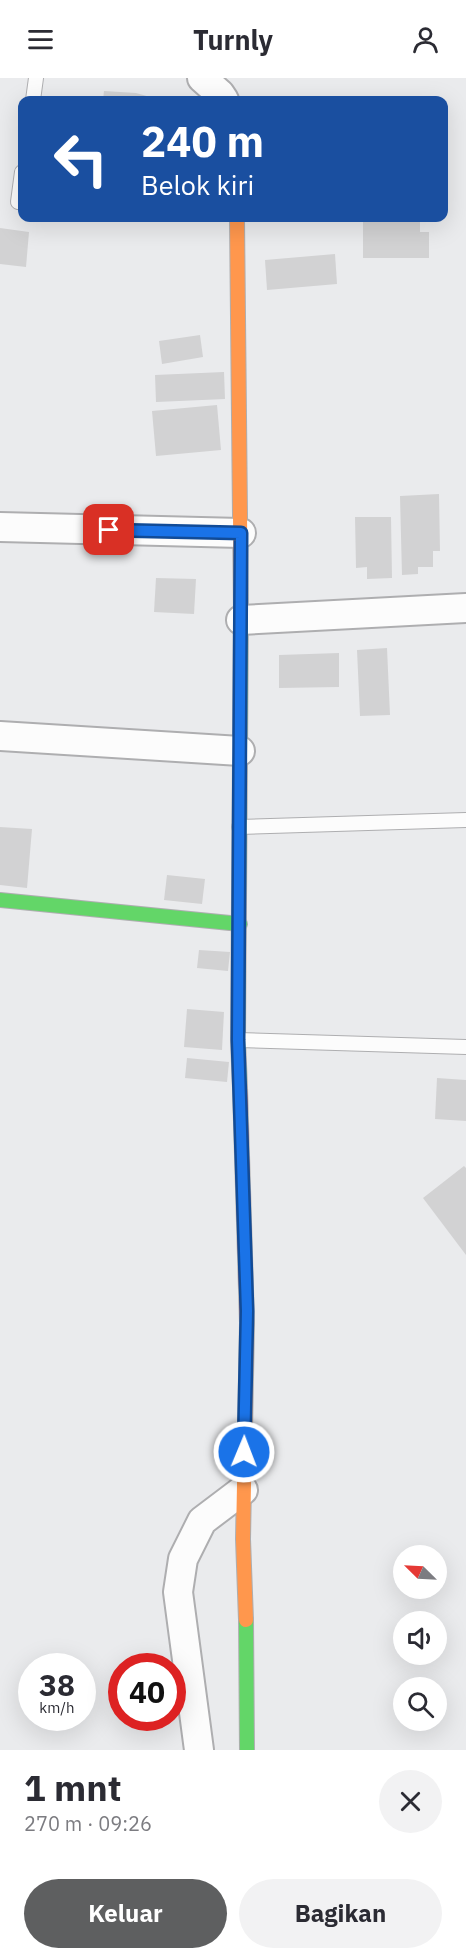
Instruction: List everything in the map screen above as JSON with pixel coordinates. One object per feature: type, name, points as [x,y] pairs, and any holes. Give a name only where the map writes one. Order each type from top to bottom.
[{"type":"street","points":[[202,78],[221,96]]},
{"type":"street","points":[[237,222],[241,533],[238,1040],[247,1311],[243,1490],[247,1750]]},
{"type":"street","points":[[0,527],[241,533]]},
{"type":"street","points":[[241,620],[466,608]]},
{"type":"street","points":[[0,736],[240,752]]},
{"type":"street","points":[[0,900],[240,924]]},
{"type":"street","points":[[199,1750],[178,1592],[183,1559],[202,1521],[243,1490]]},
{"type":"lane","points":[[34,96],[36,78]]},
{"type":"lane","points":[[239,827],[466,820]]},
{"type":"lane","points":[[238,1040],[466,1047]]},
{"type":"building","points":[[104,91],[147,96],[103,96]]},
{"type":"building","points":[[363,222],[420,222],[420,232],[429,232],[429,258],[363,258]]},
{"type":"building","points":[[0,228],[29,232],[26,267],[0,264]]},
{"type":"building","points":[[335,254],[337,284],[267,290],[265,260]]},
{"type":"building","points":[[200,335],[203,357],[162,364],[159,341]]},
{"type":"building","points":[[224,372],[225,399],[156,402],[155,375]]},
{"type":"building","points":[[217,405],[221,450],[156,456],[152,411]]},
{"type":"building","points":[[439,494],[440,551],[433,551],[433,567],[418,567],[418,574],[402,575],[400,496]]},
{"type":"building","points":[[355,517],[391,517],[392,578],[367,579],[367,567],[356,568]]},
{"type":"building","points":[[156,578],[196,579],[194,614],[154,612]]},
{"type":"building","points":[[387,648],[390,715],[360,716],[357,650]]},
{"type":"building","points":[[339,653],[339,687],[279,688],[279,655]]},
{"type":"building","points":[[0,827],[32,829],[27,888],[0,885]]},
{"type":"building","points":[[167,875],[205,879],[202,904],[164,900]]},
{"type":"building","points":[[199,950],[230,952],[228,971],[197,968]]},
{"type":"building","points":[[187,1009],[224,1012],[222,1050],[184,1047]]},
{"type":"building","points":[[187,1058],[229,1062],[227,1082],[185,1078]]},
{"type":"building","points":[[437,1078],[466,1080],[466,1121],[435,1119]]},
{"type":"building","points":[[464,1166],[466,1168],[466,1255],[423,1198]]},
{"type":"traffic: fast","points":[[240,1088],[238,1040],[241,614]]},
{"type":"traffic: fast","points":[[0,900],[240,924]]},
{"type":"traffic: fast","points":[[246,1620],[247,1750]]},
{"type":"traffic: slow","points":[[237,222],[241,614]]},
{"type":"traffic: slow","points":[[246,1620],[243,1539],[247,1323]]},
{"type":"traffic: jam","points":[[240,1088],[247,1323]]},
{"type":"route","points":[[109,530],[241,533],[238,1040],[247,1311],[244,1452]]}]
